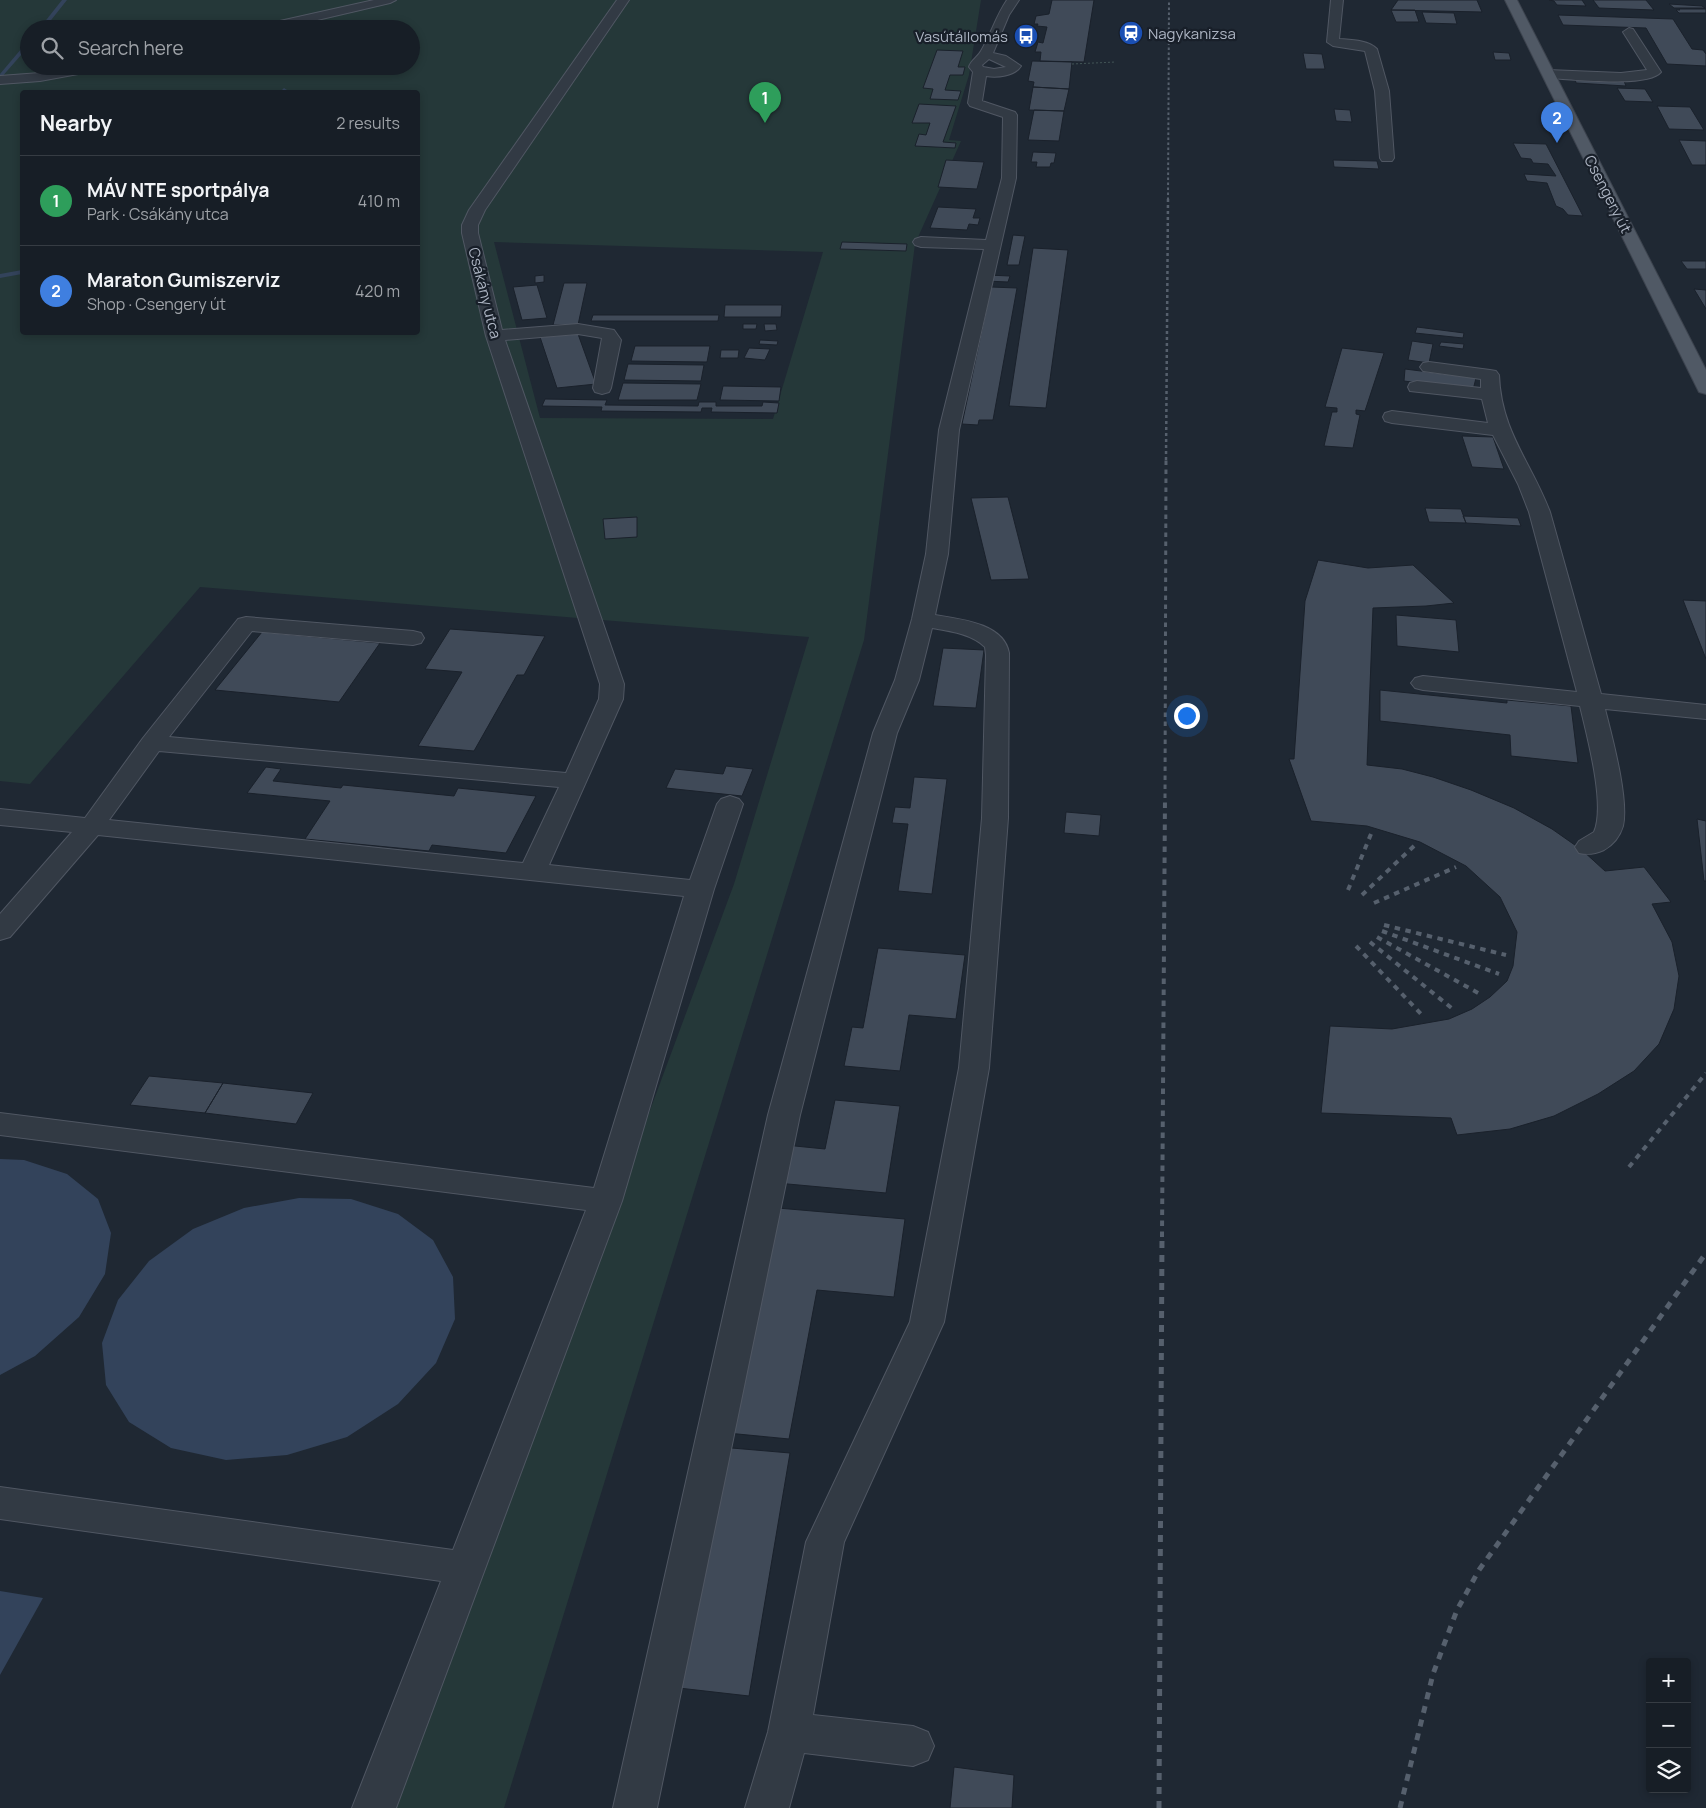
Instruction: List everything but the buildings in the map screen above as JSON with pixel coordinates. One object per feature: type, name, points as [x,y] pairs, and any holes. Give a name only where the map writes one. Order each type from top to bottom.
[{"type":"main road","name":"Csengery út","points":[[1511,0],[1706,388]]},
{"type":"street","points":[[302,20],[390,0]]},
{"type":"street","name":"Csákány utca","points":[[532,871],[575,781],[611,699],[612,684],[496,336],[470,233],[472,218],[624,0]]},
{"type":"street","points":[[635,1808],[784,1115],[885,733],[907,680],[937,554],[949,430],[1009,178],[1010,114],[976,103],[980,71],[976,65],[986,55],[1003,15],[1013,0]]},
{"type":"street","points":[[1337,0],[1327,46],[1360,45],[1371,49],[1382,91],[1387,158]]},
{"type":"street","points":[[1548,74],[1636,76],[1653,74],[1655,72],[1629,32]]},
{"type":"street","points":[[1002,59],[1009,44]]},
{"type":"street","points":[[980,71],[996,73],[1014,68],[1014,65],[1002,59],[986,55]]},
{"type":"street","points":[[5,80],[55,75]]},
{"type":"street","points":[[921,242],[992,245]]},
{"type":"street","points":[[496,336],[578,329],[608,334],[612,337],[612,340],[602,388]]},
{"type":"street","points":[[1430,367],[1490,375],[1489,394],[1499,430],[1536,501],[1591,701],[1607,780],[1610,825],[1606,835],[1598,843],[1588,847]]},
{"type":"street","points":[[1417,387],[1489,394]]},
{"type":"street","points":[[1392,417],[1499,430]]},
{"type":"street","points":[[767,1808],[789,1732],[825,1542],[927,1322],[974,1068],[995,818],[997,654],[996,646],[991,638],[982,633],[923,619]]},
{"type":"street","points":[[0,931],[92,826],[152,743],[246,624],[413,638]]},
{"type":"street","points":[[1423,683],[1706,712]]},
{"type":"street","points":[[152,743],[575,781]]},
{"type":"street","points":[[374,1808],[606,1201],[700,889],[730,804]]},
{"type":"street","points":[[0,817],[700,889]]},
{"type":"street","points":[[0,1124],[606,1201]]},
{"type":"street","points":[[0,1502],[465,1568]]},
{"type":"street","points":[[789,1732],[913,1746]]},
{"type":"path","points":[[1072,64],[1116,62]]},
{"type":"shaded area","points":[[0,0],[981,0],[969,75],[949,140],[961,141],[915,244],[864,640],[504,1808],[391,1808],[734,884],[809,637],[200,587],[30,784],[0,781]],"holes":[[[494,242],[823,252],[773,419],[540,418]]]},
{"type":"water","points":[[0,1159],[24,1160],[67,1174],[98,1199],[111,1233],[105,1274],[79,1317],[35,1356],[0,1375]]},
{"type":"water","points":[[299,1198],[351,1199],[398,1214],[433,1240],[453,1277],[455,1319],[436,1363],[398,1404],[347,1437],[287,1455],[226,1460],[171,1448],[129,1422],[106,1385],[102,1343],[118,1300],[149,1261],[193,1229],[244,1208]]},
{"type":"water","points":[[0,1591],[43,1598],[0,1675]]},
{"type":"waterway","points":[[48,20],[65,0]]},
{"type":"waterway","points":[[0,77],[20,54]]},
{"type":"waterway","points":[[0,276],[20,272]]},
{"type":"railway","points":[[1168,200],[1169,0]]},
{"type":"railway","points":[[1166,460],[1168,199]]},
{"type":"railway","points":[[1165,798],[1166,459]]},
{"type":"railway","points":[[1162,1237],[1165,797]]},
{"type":"railway","points":[[1348,890],[1371,834]]},
{"type":"railway","points":[[1362,895],[1415,845]]},
{"type":"railway","points":[[1374,903],[1456,867]]},
{"type":"railway","points":[[1384,925],[1506,955]]},
{"type":"railway","points":[[1382,931],[1499,974]]},
{"type":"railway","points":[[1377,937],[1480,994]]},
{"type":"railway","points":[[1370,942],[1454,1010]]},
{"type":"railway","points":[[1356,946],[1424,1017]]},
{"type":"railway","points":[[1629,1167],[1706,1073]]},
{"type":"railway","points":[[1159,1808],[1162,1236]]},
{"type":"railway","points":[[1400,1808],[1433,1674],[1457,1610],[1479,1570],[1706,1253]]},
{"type":"place","name":"Nagykanizsa","points":[[1131,33]]},
{"type":"place","name":"Vasútállomás","points":[[1026,36]]},
{"type":"place","name":"MÁV NTE sportpálya","points":[[765,123]]},
{"type":"place","name":"Maraton Gumiszerviz","points":[[1557,143]]}]
